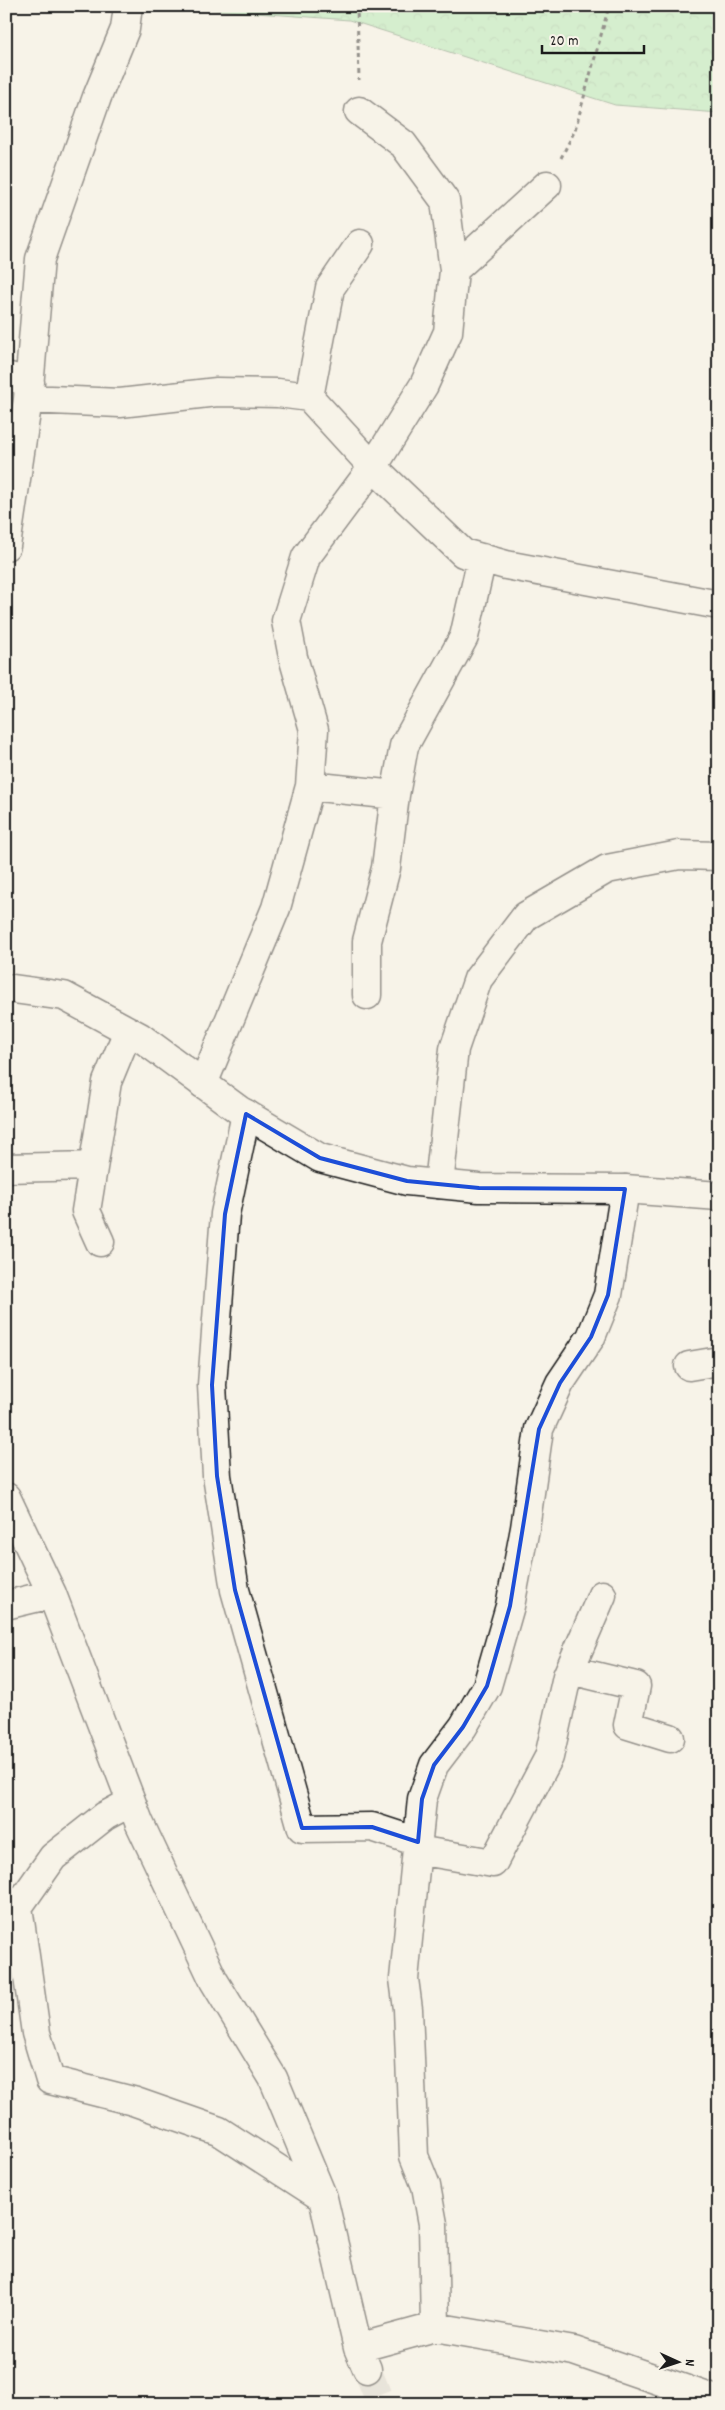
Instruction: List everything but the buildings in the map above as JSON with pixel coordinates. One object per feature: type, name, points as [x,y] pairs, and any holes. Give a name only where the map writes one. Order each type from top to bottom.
[{"type":"street","points":[[6,546],[21,386],[40,259],[97,97],[125,30],[128,6]]},
{"type":"street","points":[[203,1084],[276,908],[310,786],[314,730],[293,658],[286,621],[306,557],[373,467],[424,385],[448,332],[454,270],[445,201],[403,144],[359,111]]},
{"type":"street","points":[[454,270],[547,185]]},
{"type":"street","points":[[309,397],[330,288],[360,244]]},
{"type":"street","points":[[21,386],[120,403],[217,392],[278,393],[309,397],[373,467],[463,552],[506,565],[719,605]]},
{"type":"street","points":[[367,995],[367,941],[386,868],[395,795],[404,746],[464,637],[482,558]]},
{"type":"street","points":[[310,786],[395,795]]},
{"type":"street","points":[[440,1184],[454,1050],[478,979],[526,916],[607,869],[679,855],[719,856]]},
{"type":"street","points":[[6,988],[64,996],[140,1037],[246,1114],[320,1158],[407,1181],[479,1188],[625,1189],[719,1196]]},
{"type":"street","points":[[100,1242],[86,1211],[107,1082],[128,1031]]},
{"type":"street","points":[[246,1114],[225,1214],[212,1385],[217,1476],[235,1590],[302,1828],[372,1827],[418,1846],[493,1863],[549,1757],[570,1670],[602,1595]]},
{"type":"street","points":[[6,1168],[93,1166]]},
{"type":"street","points":[[435,2327],[433,2224],[426,2186],[414,2156],[408,2009],[404,1979],[422,1799],[434,1765],[463,1727],[487,1686],[510,1606],[525,1528],[539,1429],[560,1383],[591,1337],[608,1295],[625,1189]]},
{"type":"street","points":[[689,1366],[719,1361]]},
{"type":"street","points":[[6,1496],[52,1594],[131,1802],[214,1981],[273,2078],[323,2198],[363,2359],[435,2327],[574,2351],[719,2401]]},
{"type":"street","points":[[6,1605],[52,1594]]},
{"type":"street","points":[[570,1670],[636,1686],[628,1725],[670,1738]]},
{"type":"street","points":[[131,1802],[105,1816],[53,1857],[18,1907],[36,2032],[50,2080],[133,2101],[219,2131],[323,2198]]},
{"type":"path","points":[[357,6],[359,111]]},
{"type":"path","points":[[547,185],[575,130],[609,6]]},
{"type":"highlighted area","points":[[246,1114],[320,1158],[407,1181],[479,1188],[625,1189],[608,1295],[591,1337],[560,1383],[539,1429],[510,1606],[487,1686],[463,1727],[434,1765],[422,1799],[418,1842],[372,1827],[302,1828],[235,1590],[217,1476],[212,1385],[225,1214]]},
{"type":"green space","points":[[163,6],[719,6],[719,113],[615,105],[349,20]]},
{"type":"tunnel","points":[[367,2369],[381,2404]]}]
